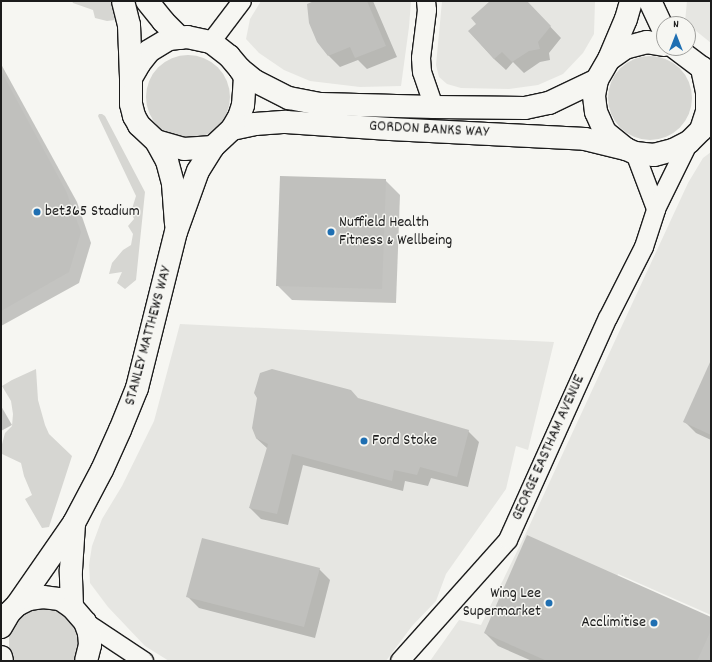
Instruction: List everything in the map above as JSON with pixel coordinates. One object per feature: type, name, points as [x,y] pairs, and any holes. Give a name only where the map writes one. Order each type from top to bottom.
[{"type":"main road","points":[[123,1],[129,25],[132,78],[131,104],[134,116],[139,125],[156,141],[184,149],[213,147],[232,129],[243,105],[246,86],[245,77],[229,56],[211,42],[202,39],[169,39],[149,51],[139,64],[132,78]]},
{"type":"main road","points":[[147,1],[162,21],[180,38]]},
{"type":"main road","points":[[630,151],[605,132],[596,112],[594,96],[597,80],[609,60],[626,19],[631,1]]},
{"type":"main road","points":[[650,1],[657,16]]},
{"type":"main road","points":[[609,60],[625,48],[647,42],[656,43]]},
{"type":"main road","points":[[687,56],[706,71],[707,112],[700,132]]},
{"type":"main road","name":"GORDON BANKS WAY","points":[[240,69],[255,81],[289,98],[321,104],[434,108],[525,108],[549,103],[597,80]]},
{"type":"main road","name":"GORDON BANKS WAY","points":[[232,129],[255,124],[286,122],[585,139],[630,151],[654,155],[673,150],[700,132]]},
{"type":"main road","name":"STANLEY MATTHEWS WAY","points":[[156,141],[167,161],[174,184],[176,232]]},
{"type":"main road","name":"STANLEY MATTHEWS WAY","points":[[1,627],[74,524],[102,470],[137,388],[176,232],[198,171],[213,147]]},
{"type":"main road","name":"STANLEY MATTHEWS WAY","points":[[74,524],[71,570],[79,614],[89,633],[90,645],[86,661]]},
{"type":"main road","points":[[17,605],[29,599],[43,597],[60,599],[79,614]]},
{"type":"main road","points":[[1,656],[2,661]]},
{"type":"street","points":[[211,42],[242,1]]},
{"type":"street","points":[[427,4],[421,58],[422,72],[434,108]]},
{"type":"street","name":"GEORGE EASTHAM AVENUE","points":[[400,661],[508,540],[608,318],[644,247],[656,209],[700,132]]},
{"type":"street","points":[[630,151],[656,209]]},
{"type":"street","points":[[79,614],[144,661]]},
{"type":"shaded area","points":[[72,1],[111,1],[115,20],[107,21],[95,18],[93,10],[73,3]]},
{"type":"shaded area","points":[[261,1],[411,1],[401,86],[360,87],[310,81],[284,70],[259,53],[246,39],[250,19]]},
{"type":"shaded area","points":[[442,1],[595,1],[594,34],[583,53],[563,74],[538,85],[509,89],[461,88],[447,84],[439,77],[436,65]]},
{"type":"shaded area","points":[[687,1],[711,1],[711,43],[696,31],[696,16],[686,16]]},
{"type":"shaded area","points":[[180,55],[196,55],[212,62],[223,73],[230,89],[230,105],[227,113],[218,127],[212,132],[196,139],[180,139],[164,132],[153,121],[146,105],[146,89],[153,73],[164,62]]},
{"type":"shaded area","points":[[642,56],[658,56],[674,63],[685,74],[692,90],[692,106],[685,122],[674,133],[658,140],[642,140],[626,133],[615,122],[608,106],[608,90],[615,74],[626,63]]},
{"type":"shaded area","points":[[99,114],[105,116],[145,192],[136,280],[125,289],[117,283],[122,272],[109,274],[112,263],[123,250],[131,245],[133,234],[128,226],[134,219],[131,212],[136,196],[98,116]]},
{"type":"shaded area","points":[[711,152],[711,615],[618,574],[579,661],[430,661],[459,620],[481,625],[526,533],[688,183],[703,158]]},
{"type":"shaded area","points":[[180,324],[554,342],[528,450],[516,446],[506,489],[446,574],[436,601],[412,626],[386,661],[169,661],[145,646],[108,607],[90,583],[89,565],[92,546],[102,519],[122,486],[154,421]]},
{"type":"shaded area","points":[[36,369],[38,400],[45,425],[49,434],[72,456],[49,527],[42,528],[25,499],[32,495],[24,476],[21,463],[2,454],[1,448],[5,433],[12,426],[13,414],[11,401],[2,386]]},
{"type":"shaded area","points":[[29,608],[60,608],[70,615],[81,642],[78,656],[74,661],[13,660],[9,648],[9,631],[15,620]]},
{"type":"building","points":[[314,1],[367,1],[386,46],[355,58],[350,47],[328,56],[317,42],[309,23],[307,4]]},
{"type":"building","points":[[490,1],[527,1],[551,26],[538,42],[540,49],[529,51],[512,62],[502,52],[494,59],[468,31],[476,24],[471,18]]},
{"type":"building","name":"bet365 Stadium","points":[[1,71],[66,191],[81,232],[69,272],[1,311]]},
{"type":"building","name":"Nuffield Health Fitness & Wellbeing","points":[[280,176],[386,179],[382,289],[276,286]]},
{"type":"building","points":[[711,360],[711,435],[683,422]]},
{"type":"building","name":"Ford Stoke","points":[[272,369],[351,390],[358,398],[469,430],[457,477],[420,467],[417,475],[394,470],[392,481],[292,454],[277,514],[249,508],[268,444],[256,438],[252,428],[257,398],[254,393],[260,373]]},
{"type":"building","points":[[527,535],[711,617],[711,630],[697,661],[547,661],[484,633]]},
{"type":"building","points":[[202,538],[320,568],[304,627],[186,597]]},
{"type":"place","name":"bet365 Stadium","points":[[37,212]]},
{"type":"place","name":"Nuffield Health Fitness & Wellbeing","points":[[331,232]]},
{"type":"place","name":"Ford Stoke","points":[[364,441]]},
{"type":"place","name":"Wing Lee Supermarket","points":[[549,603]]},
{"type":"place","name":"Acclimitise","points":[[654,623]]}]
